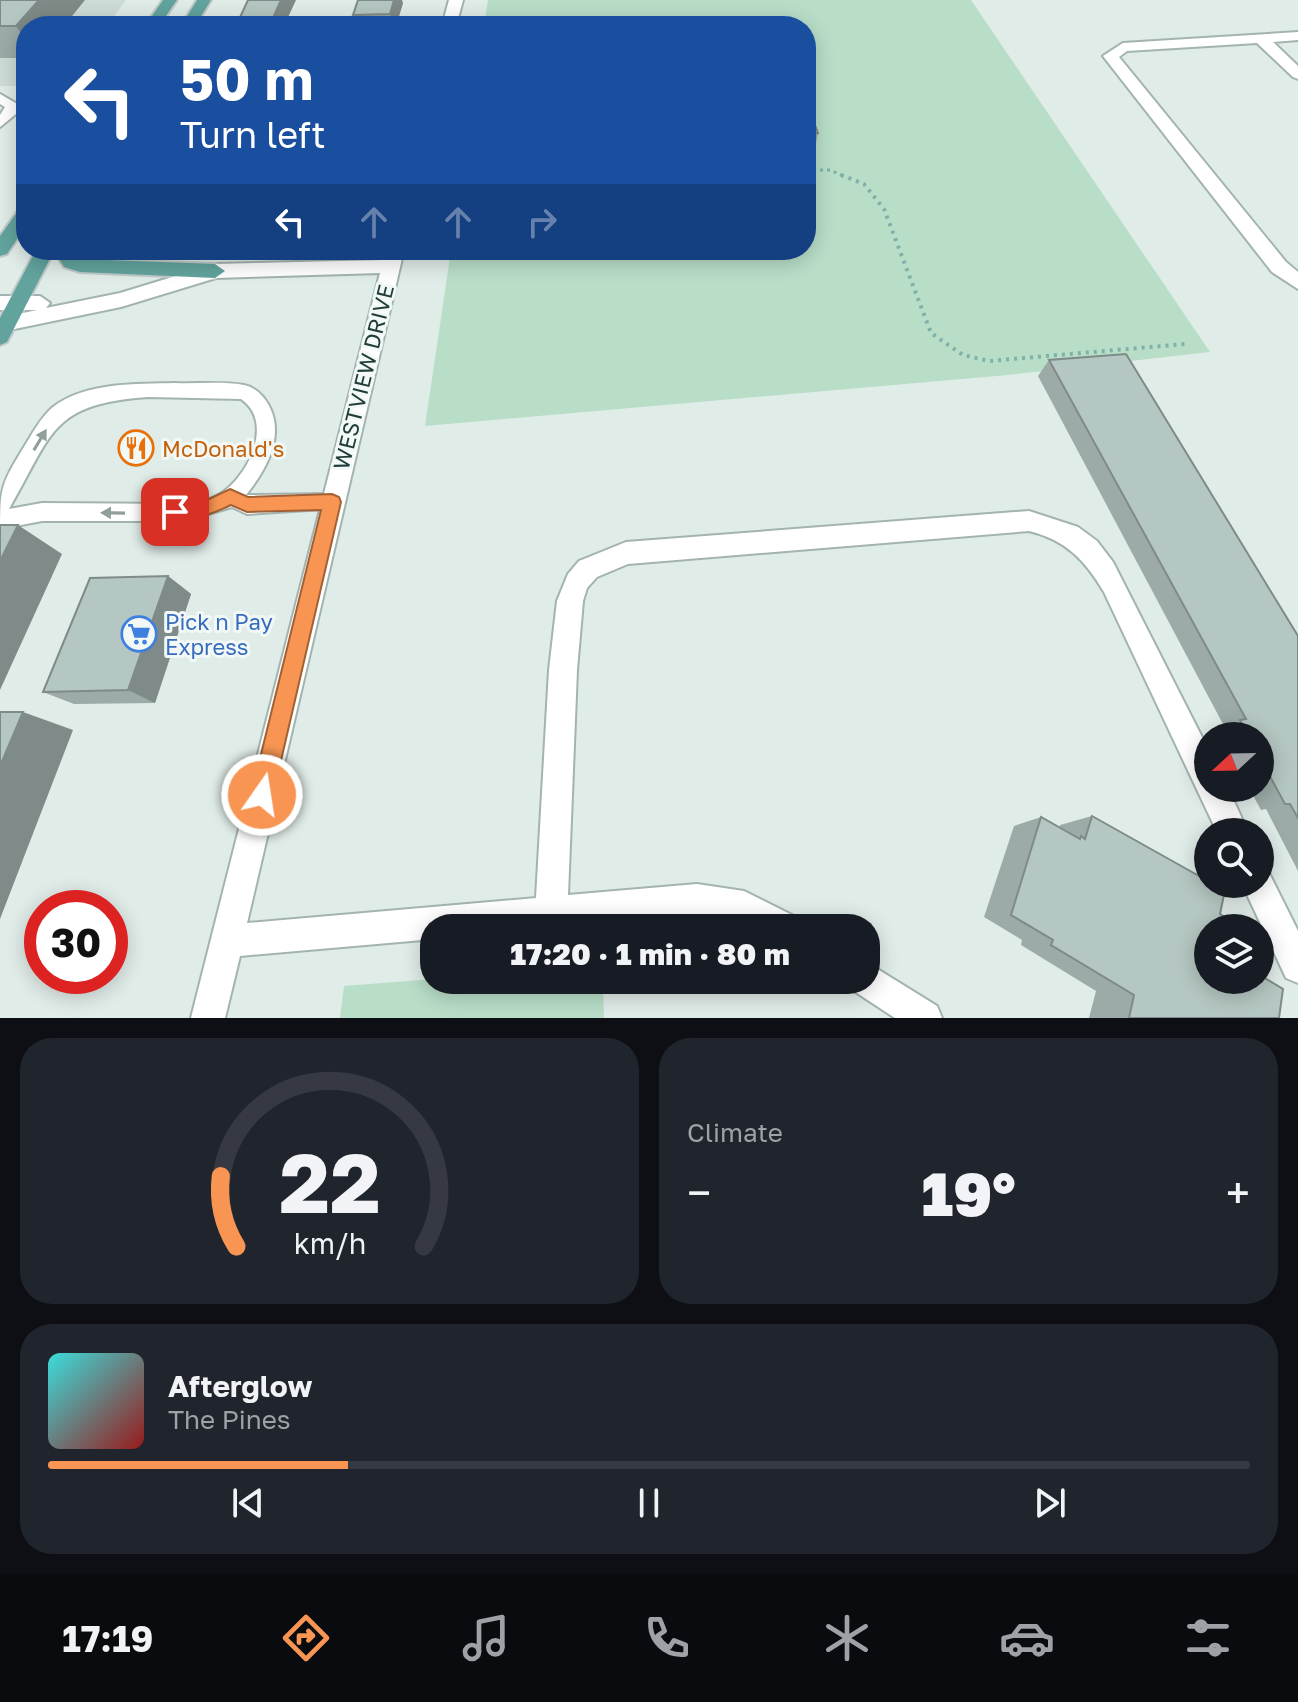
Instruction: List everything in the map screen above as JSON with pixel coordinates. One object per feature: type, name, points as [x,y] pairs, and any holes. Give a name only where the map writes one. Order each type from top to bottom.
[{"type":"main road","points":[[0,250],[16,227]]},
{"type":"main road","points":[[2,329],[8,303],[38,260]]},
{"type":"main road","points":[[70,260],[80,265],[215,271]]},
{"type":"street","points":[[1298,36],[1123,47],[1110,56],[1279,267],[1298,282]]},
{"type":"street","points":[[1261,39],[1298,74]]},
{"type":"street","points":[[2,329],[74,308],[121,300],[215,271],[366,260]]},
{"type":"street","name":"WESTVIEW DRIVE","points":[[208,1018],[392,260]]},
{"type":"street","points":[[8,303],[43,303],[74,308]]},
{"type":"street","points":[[551,912],[563,670],[570,601],[577,582],[588,569],[626,553],[1029,521],[1065,530],[1095,553],[1194,751]]},
{"type":"street","points":[[1265,898],[1298,966]]},
{"type":"street","points":[[227,941],[697,900],[744,907],[758,914]]},
{"type":"street","points":[[880,988],[925,1018]]},
{"type":"lane","points":[[0,98],[12,105],[11,111],[0,123]]},
{"type":"lane","points":[[0,506],[61,411],[88,400],[152,390],[243,392],[253,396],[263,411],[267,432],[250,475],[230,497],[210,507],[175,512],[40,512],[0,520]]},
{"type":"lane","points":[[230,497],[247,505],[332,502]]},
{"type":"path","points":[[816,170],[830,170],[864,184],[884,209],[931,333],[963,355],[989,361],[1185,344]]},
{"type":"shaded area","points":[[0,0],[126,0],[114,16],[16,16],[16,86],[0,86]]},
{"type":"green space","points":[[488,0],[971,0],[1210,352],[1008,375],[425,426],[450,260],[816,260],[816,16],[486,16]]},
{"type":"green space","points":[[420,980],[420,994],[603,994],[604,1018],[340,1018],[344,986]]},
{"type":"building","points":[[0,0],[39,0],[25,16],[16,16],[16,26],[0,26]]},
{"type":"building","points":[[248,0],[281,0],[274,16],[241,16]]},
{"type":"building","points":[[358,0],[394,0],[390,14],[353,15]]},
{"type":"building","points":[[1126,354],[1298,636],[1298,818],[1290,804],[1285,804],[1274,784],[1274,722],[1241,722],[1246,719],[1049,360]]},
{"type":"building","points":[[0,525],[18,525],[0,561]]},
{"type":"building","points":[[168,576],[128,690],[43,692],[90,578]]},
{"type":"building","points":[[0,712],[23,712],[0,766]]},
{"type":"building","points":[[1092,816],[1194,873],[1194,898],[1223,898],[1220,914],[1194,914],[1194,994],[1274,994],[1274,984],[1283,989],[1279,1018],[1129,1018],[1134,995],[1051,945],[1053,940],[1011,915],[1041,817],[1085,839]]},
{"type":"place","name":"McDonald's","points":[[136,448]]},
{"type":"place","name":"Pick n Pay Express","points":[[139,634]]},
{"type":"route","points":[[175,512],[210,507],[230,497],[247,505],[332,502],[262,795]]}]
